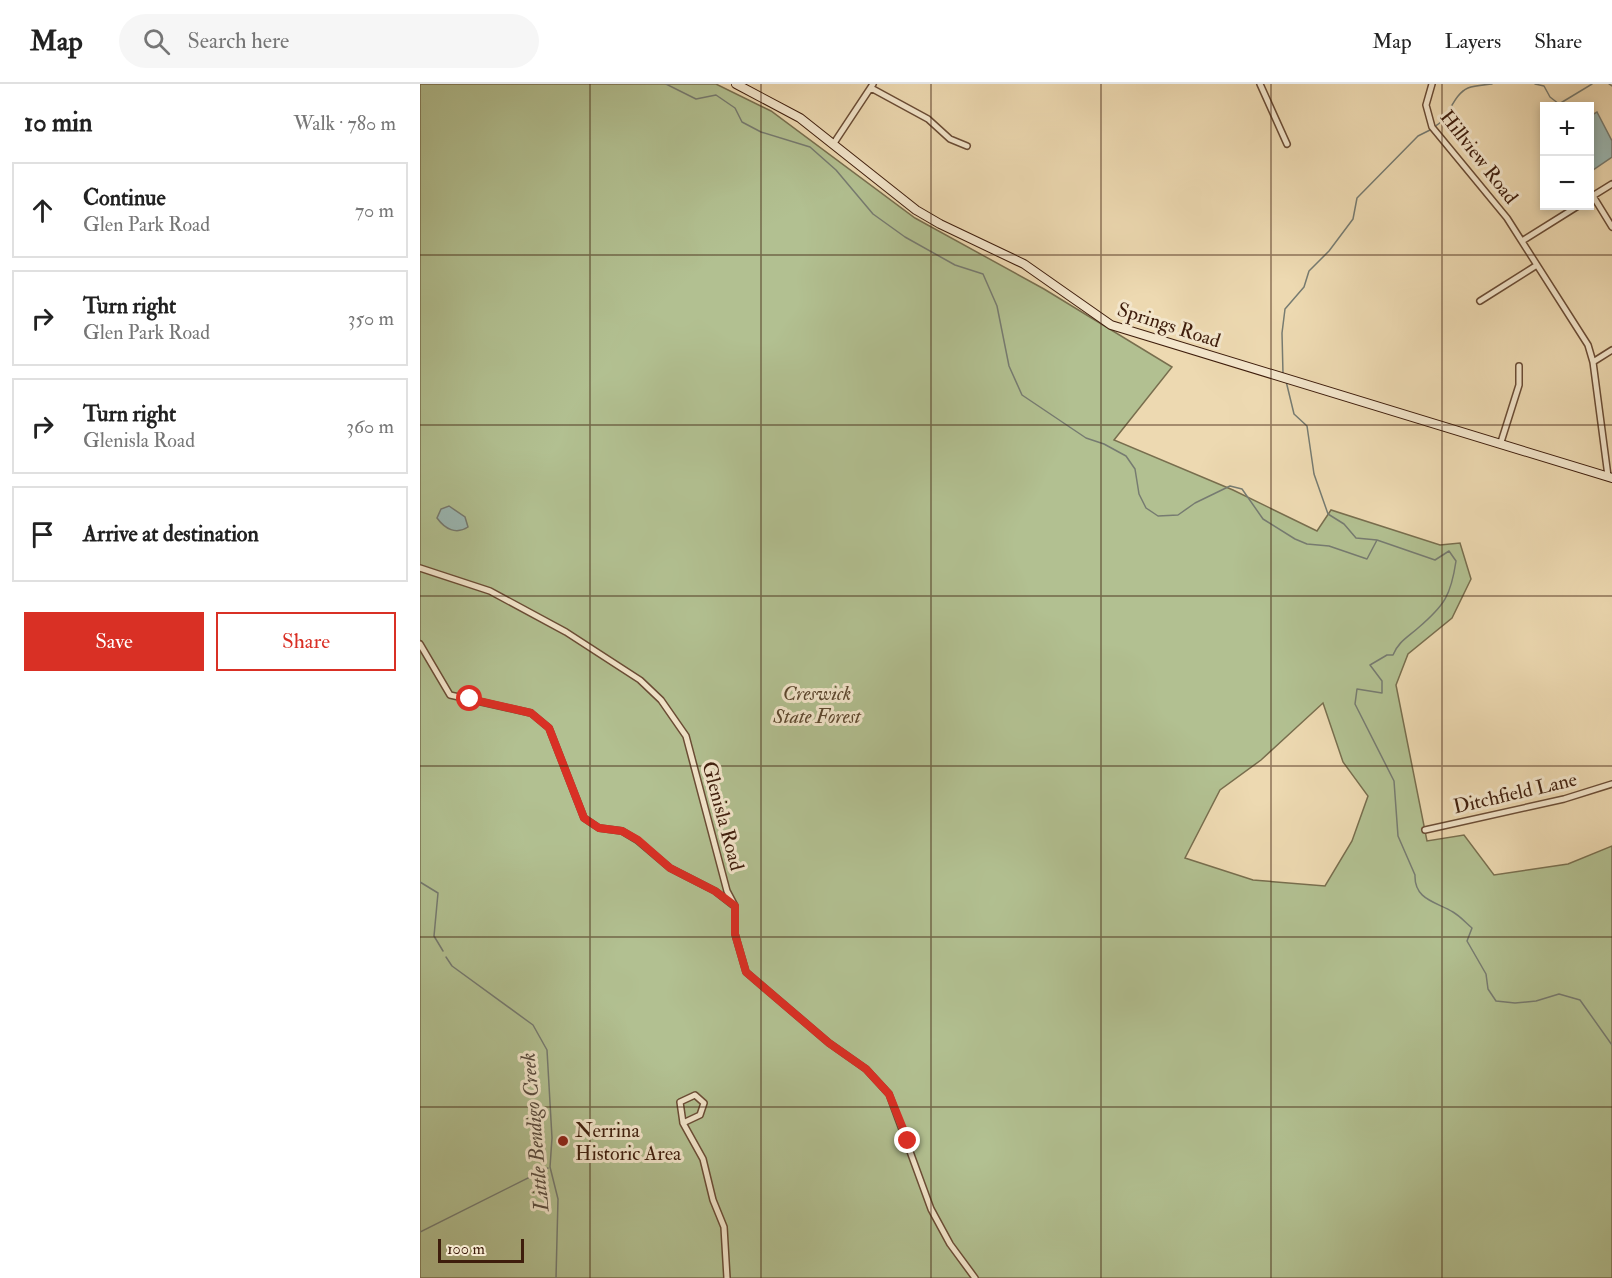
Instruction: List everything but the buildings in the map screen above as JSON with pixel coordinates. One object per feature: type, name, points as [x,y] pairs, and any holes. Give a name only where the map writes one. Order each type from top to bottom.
[{"type":"street","name":"Springs Road","points":[[736,84],[782,107],[834,143],[916,210],[1024,264],[1099,319],[1124,331],[1302,382],[1610,477]]},
{"type":"street","name":"Hillview Road","points":[[1432,84],[1426,105],[1432,128],[1495,201],[1587,343],[1593,362],[1610,477]]},
{"type":"street","points":[[1263,85],[1287,144]]},
{"type":"street","points":[[834,143],[872,86],[930,120],[950,139],[967,146]]},
{"type":"street","points":[[1594,195],[1612,184]]},
{"type":"street","points":[[1594,201],[1612,227]]},
{"type":"street","points":[[1522,240],[1571,210]]},
{"type":"street","points":[[1480,301],[1537,265]]},
{"type":"street","points":[[1593,362],[1612,350]]},
{"type":"street","points":[[1501,442],[1518,387],[1520,366]]},
{"type":"street","name":"Glenisla Road","points":[[420,568],[490,591],[566,632],[640,680],[661,700],[686,736],[727,891],[735,906],[735,934],[746,972],[820,1036],[866,1069],[889,1094],[931,1209],[950,1244],[975,1278]]},
{"type":"street","points":[[420,644],[450,695],[531,713],[549,728],[584,818],[599,828],[622,831],[638,840],[670,868],[715,891],[735,906]]},
{"type":"street","name":"Ditchfield Lane","points":[[1425,830],[1564,799],[1612,784]]},
{"type":"street","points":[[683,1123],[700,1115],[704,1103],[695,1095],[680,1102],[683,1123],[703,1159],[713,1200],[724,1227],[727,1278]]},
{"type":"green space","name":"Creswick State Forest","points":[[420,84],[716,84],[771,111],[915,218],[1044,289],[1172,367],[1114,440],[1233,490],[1317,531],[1331,510],[1440,545],[1460,543],[1471,579],[1452,618],[1408,654],[1396,685],[1427,841],[1464,835],[1494,875],[1568,864],[1612,846],[1612,1278],[420,1278]],"holes":[[[1323,703],[1343,762],[1368,796],[1352,841],[1325,886],[1253,880],[1185,858],[1220,790],[1261,760]]]},
{"type":"water","points":[[1597,112],[1612,141],[1612,157],[1594,169],[1594,156],[1594,114]]},
{"type":"water","points":[[449,506],[465,517],[468,527],[455,531],[440,522],[437,518],[441,509]]},
{"type":"waterway","points":[[666,84],[696,99],[716,95],[735,108],[742,122],[761,132],[810,147],[836,170],[873,214],[905,237],[955,265],[983,274],[997,306],[1009,366],[1022,395],[1086,438],[1104,444],[1126,456],[1135,469],[1139,494],[1146,508],[1158,516],[1178,515],[1195,503],[1230,486],[1242,489],[1263,519],[1307,544],[1329,546],[1367,559],[1377,540]]},
{"type":"waterway","points":[[1434,127],[1439,124],[1463,91],[1474,86],[1492,84]]},
{"type":"waterway","points":[[1535,84],[1544,86],[1550,97],[1559,104],[1592,84]]},
{"type":"waterway","points":[[1283,374],[1282,333],[1285,309],[1304,287],[1309,271],[1329,251],[1353,219],[1357,198],[1418,136],[1430,130]]},
{"type":"waterway","points":[[1286,381],[1294,414],[1307,426],[1314,474],[1328,514],[1344,524],[1356,538],[1377,540],[1435,560],[1449,551],[1456,561],[1452,583],[1441,606],[1400,643],[1393,655],[1387,655],[1370,665],[1382,681],[1382,693],[1357,689],[1355,704],[1394,781],[1398,836],[1415,875],[1418,890],[1428,899],[1456,914],[1472,928],[1467,941],[1486,974],[1488,989],[1496,1001],[1515,1003],[1536,1001],[1559,994],[1580,1000],[1612,1045]]},
{"type":"waterway","name":"Little Bendigo Creek","points":[[420,882],[438,893],[434,936],[443,951]]},
{"type":"waterway","name":"Little Bendigo Creek","points":[[446,957],[452,966],[533,1025],[547,1050],[552,1138],[550,1167],[558,1199],[556,1278]]},
{"type":"waterway","points":[[420,1232],[548,1168]]},
{"type":"place","name":"Nerrina Historic Area","points":[[563,1141]]},
{"type":"route","points":[[470,699],[531,713],[549,728],[564,772],[584,818],[599,828],[622,831],[638,840],[670,868],[687,874],[735,906],[735,934],[746,972],[771,996],[829,1043],[866,1069],[889,1094],[908,1141]]}]
